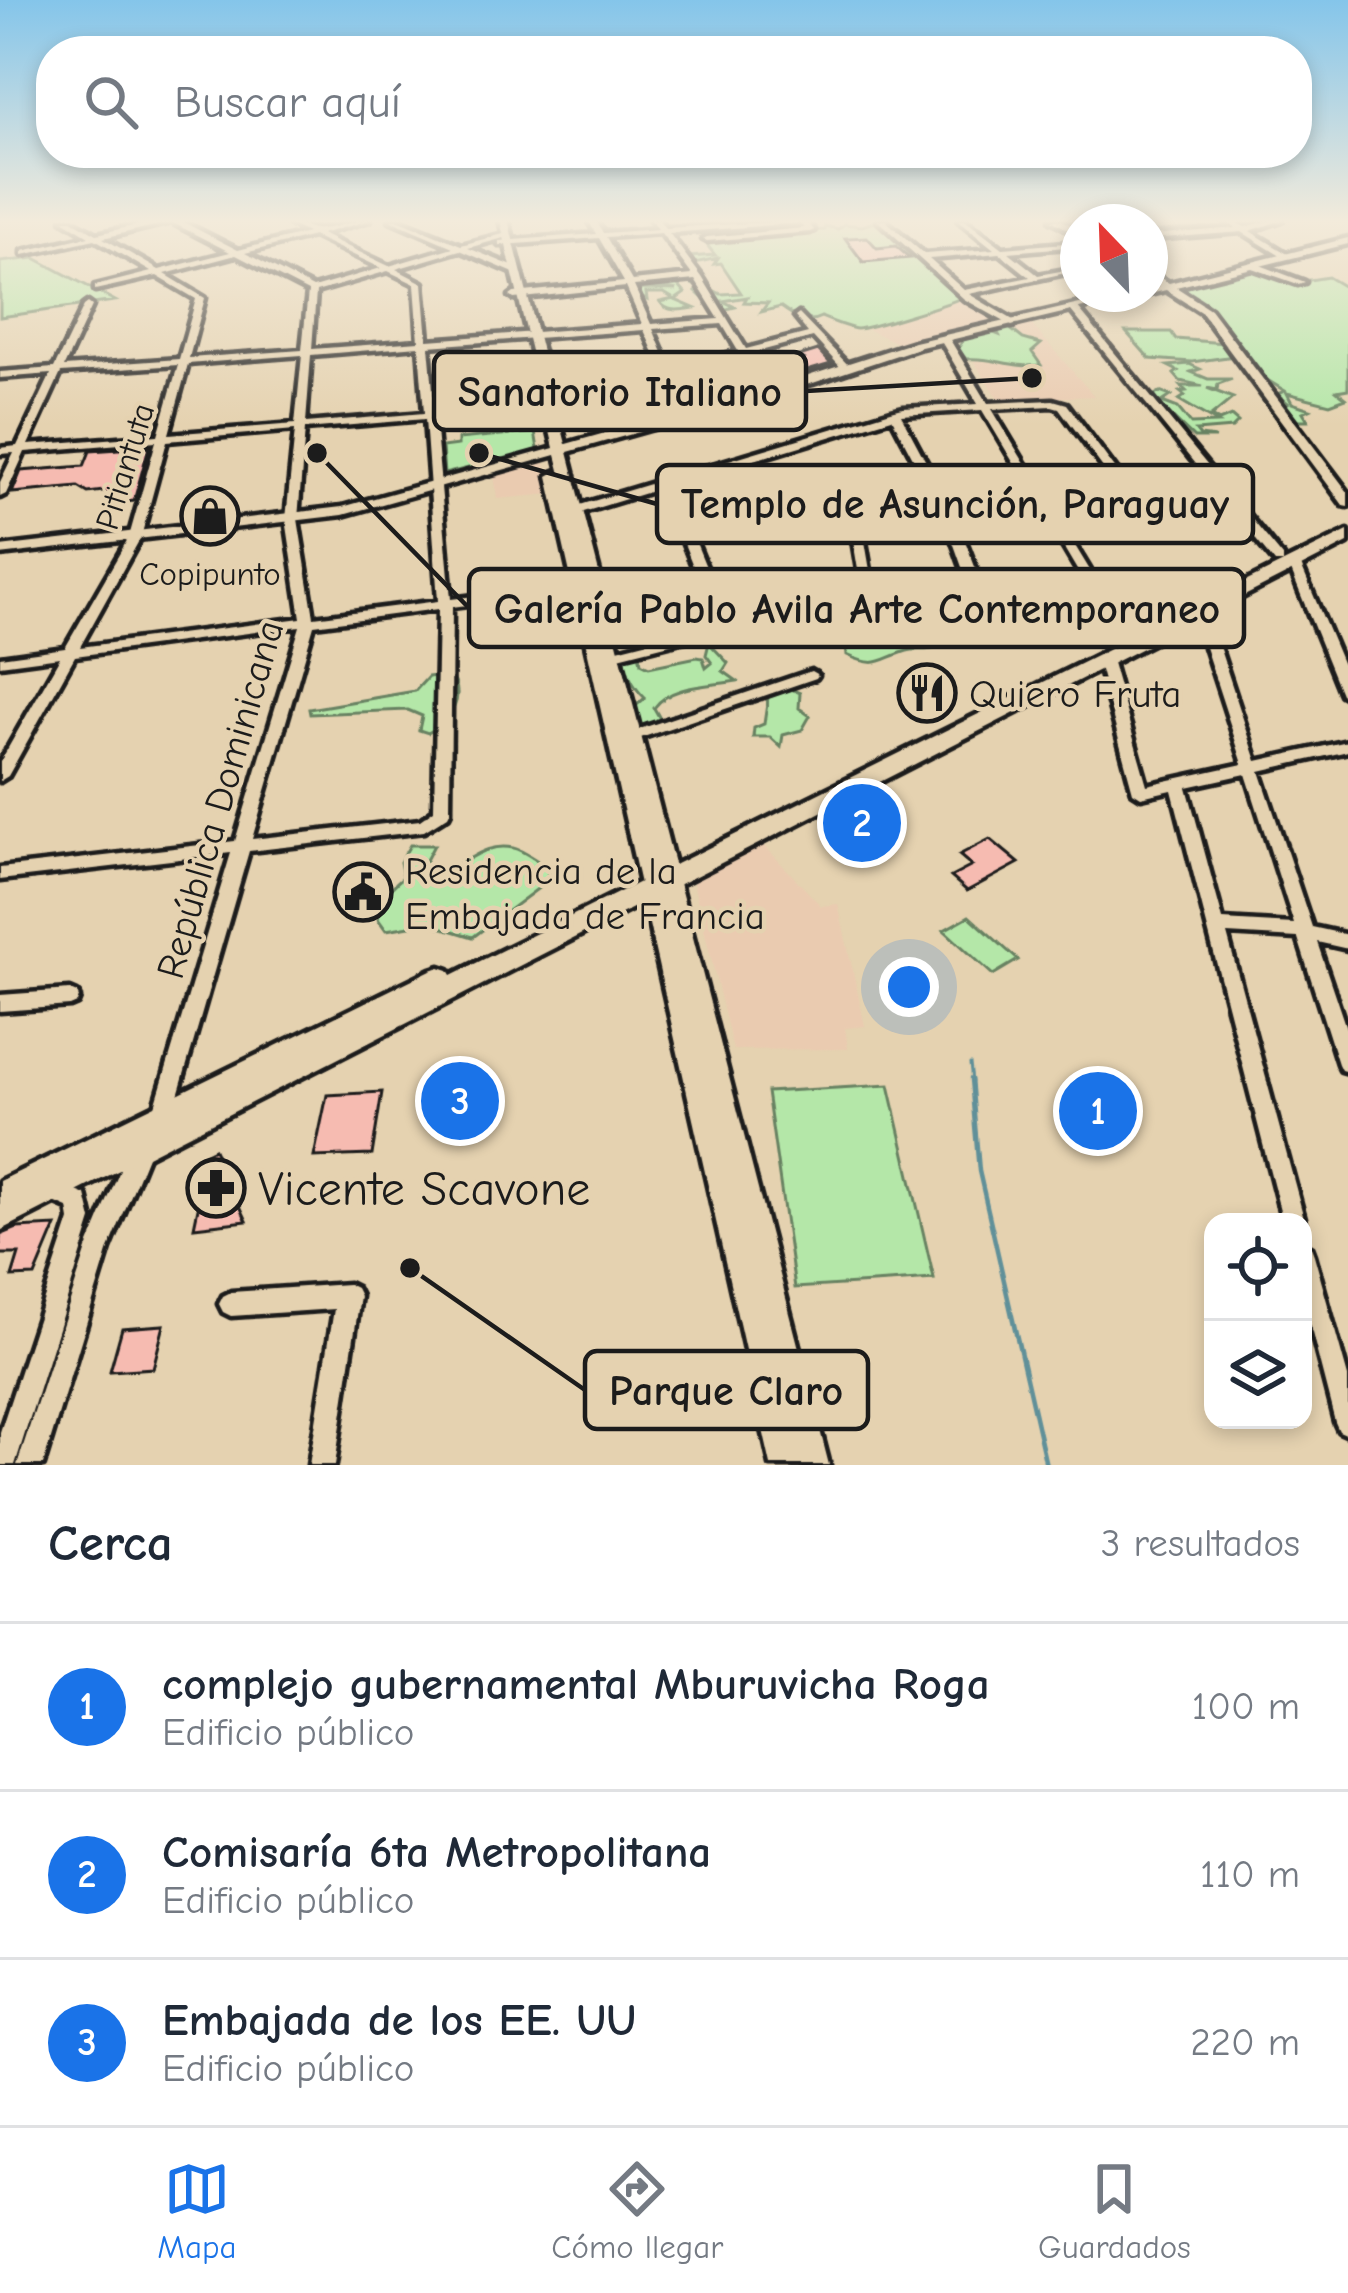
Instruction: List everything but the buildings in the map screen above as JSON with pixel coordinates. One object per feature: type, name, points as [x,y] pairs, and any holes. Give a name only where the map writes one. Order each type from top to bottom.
[{"type":"highway","points":[[0,1196],[1104,659],[1348,526]]},
{"type":"highway","points":[[0,1216],[1123,636],[1348,536]]},
{"type":"main road","points":[[516,288],[706,1067],[786,1465]]},
{"type":"main road","points":[[1173,288],[1206,311],[1348,502]]},
{"type":"main road","points":[[0,551],[292,519],[436,486],[944,338],[1060,312]]},
{"type":"main road","points":[[706,1067],[814,1465]]},
{"type":"street","name":"Pitiantuta","points":[[0,776],[134,537],[201,298],[185,288]]},
{"type":"street","points":[[307,288],[321,288]]},
{"type":"street","points":[[0,874],[240,850],[436,820],[442,812],[446,603],[419,288]]},
{"type":"street","points":[[518,295],[584,288]]},
{"type":"street","points":[[630,288],[668,375]]},
{"type":"street","points":[[704,288],[746,355]]},
{"type":"street","points":[[957,288],[1012,322]]},
{"type":"street","points":[[962,293],[985,288]]},
{"type":"street","name":"República Dominicana","points":[[31,1465],[117,1193],[161,1117],[308,623],[292,519],[312,291]]},
{"type":"street","points":[[0,494],[88,306]]},
{"type":"street","points":[[1076,312],[1287,561],[1348,694]]},
{"type":"street","points":[[800,317],[846,368]]},
{"type":"street","points":[[0,375],[723,321]]},
{"type":"street","points":[[0,451],[545,406],[814,334]]},
{"type":"street","points":[[944,338],[1123,636]]},
{"type":"street","points":[[718,363],[739,400]]},
{"type":"street","points":[[571,512],[895,413],[1060,404],[1143,514]]},
{"type":"street","points":[[895,413],[952,522],[980,598]]},
{"type":"street","points":[[666,483],[952,522],[1239,509]]},
{"type":"street","points":[[666,483],[723,626]]},
{"type":"street","points":[[607,656],[855,593],[866,582],[853,506]]},
{"type":"street","points":[[0,661],[588,586]]},
{"type":"street","points":[[1200,610],[1348,1064]]},
{"type":"street","points":[[1104,659],[1141,792],[1348,746]]},
{"type":"street","points":[[627,738],[811,675]]},
{"type":"street","points":[[1178,784],[1292,1213]]},
{"type":"street","points":[[1214,926],[1306,932],[1348,941]]},
{"type":"street","points":[[0,1003],[70,998]]},
{"type":"street","points":[[2,1465],[81,1220],[82,1208],[73,1197],[46,1193]]},
{"type":"street","points":[[1312,1288],[1348,1422]]},
{"type":"street","points":[[231,1304],[349,1296],[322,1465]]},
{"type":"street","points":[[34,1370],[62,1366]]},
{"type":"shaded area","points":[[961,299],[1001,321],[901,345],[860,326]]},
{"type":"shaded area","points":[[1031,324],[1094,396],[999,400],[960,340]]},
{"type":"shaded area","points":[[544,459],[551,494],[497,499],[494,473]]},
{"type":"shaded area","points":[[761,842],[821,906],[838,904],[865,1026],[845,1028],[848,1049],[733,1050],[691,874]]},
{"type":"green space","points":[[0,288],[91,288],[115,301],[0,317]]},
{"type":"green space","points":[[669,288],[681,288],[685,293],[675,300],[694,308],[667,308],[660,302],[674,299],[664,293],[646,293],[647,300],[638,296],[642,289],[677,290]]},
{"type":"green space","points":[[710,288],[721,294],[741,293],[738,288],[950,288],[961,298],[857,329],[821,317],[800,318],[781,307],[761,312],[768,303],[744,302],[747,297],[723,301],[735,307],[723,310],[719,302],[706,301],[696,292]]},
{"type":"green space","points":[[1181,288],[1348,289],[1348,389],[1337,391],[1346,398],[1330,404],[1287,393],[1292,403],[1310,409],[1303,412],[1308,420],[1294,420],[1284,406],[1288,403],[1277,394],[1285,391],[1264,378],[1239,345],[1226,345],[1234,356],[1192,362],[1150,359],[1126,332],[1171,332],[1176,339],[1236,344],[1211,308]]},
{"type":"green space","points":[[1008,327],[1023,339],[1041,344],[1032,352],[1041,365],[966,359],[958,349],[965,336],[989,331],[999,335],[996,329]]},
{"type":"green space","points":[[1189,364],[1200,369],[1191,372],[1208,379],[1232,379],[1218,384],[1217,390],[1207,388],[1233,398],[1211,416],[1219,421],[1231,416],[1238,422],[1232,428],[1196,431],[1215,438],[1194,438],[1151,397],[1160,392],[1171,396],[1162,402],[1178,408],[1191,424],[1218,423],[1179,400],[1185,396],[1180,392],[1186,391],[1181,386],[1203,386],[1180,381],[1174,374],[1178,371],[1168,366]]},
{"type":"green space","points":[[535,432],[538,449],[534,452],[444,474],[442,447],[458,445],[458,439]]},
{"type":"green space","points":[[893,606],[915,615],[926,612],[936,620],[942,641],[938,647],[873,662],[847,655],[846,645],[861,639],[871,619]]},
{"type":"green space","points":[[709,643],[728,663],[723,671],[737,681],[670,694],[654,708],[663,724],[646,731],[624,716],[645,698],[630,677],[627,653],[639,652],[641,663],[649,667],[697,657],[703,658],[706,668],[712,663],[706,655]]},
{"type":"green space","points":[[451,674],[457,692],[454,708],[428,733],[419,730],[422,716],[408,710],[310,714],[309,709],[415,691],[428,677]]},
{"type":"green space","points":[[791,689],[800,693],[799,708],[810,716],[802,730],[783,735],[781,747],[770,737],[753,737],[754,728],[764,724],[768,697]]},
{"type":"green space","points":[[410,845],[434,845],[425,862],[437,868],[457,866],[487,850],[513,848],[548,867],[548,881],[473,937],[427,923],[386,930],[378,919],[386,895],[403,877],[400,862]]},
{"type":"green space","points":[[969,916],[1018,960],[993,975],[944,930]]},
{"type":"green space","points":[[889,1085],[934,1279],[795,1288],[767,1092]]},
{"type":"waterway","points":[[970,1064],[972,1082]]},
{"type":"waterway","points":[[971,1079],[979,1171],[1046,1465]]},
{"type":"place","name":"Sanatorio Italiano","points":[[1032,378]]},
{"type":"place","name":"Galería Pablo Avila Arte Contemporaneo","points":[[317,453]]},
{"type":"place","name":"Templo de Asunción, Paraguay","points":[[479,453]]},
{"type":"place","name":"Copipunto","points":[[210,516]]},
{"type":"place","name":"Quiero Fruta","points":[[927,693]]},
{"type":"place","name":"Comisaría 6ta Metropolitana","points":[[862,823]]},
{"type":"place","name":"Residencia de la Embajada de Francia","points":[[363,892]]},
{"type":"place","name":"Embajada de los EE. UU","points":[[460,1101]]},
{"type":"place","name":"complejo gubernamental Mburuvicha Roga","points":[[1098,1111]]},
{"type":"place","name":"Vicente Scavone","points":[[216,1188]]},
{"type":"place","name":"Parque Claro","points":[[410,1268]]}]
